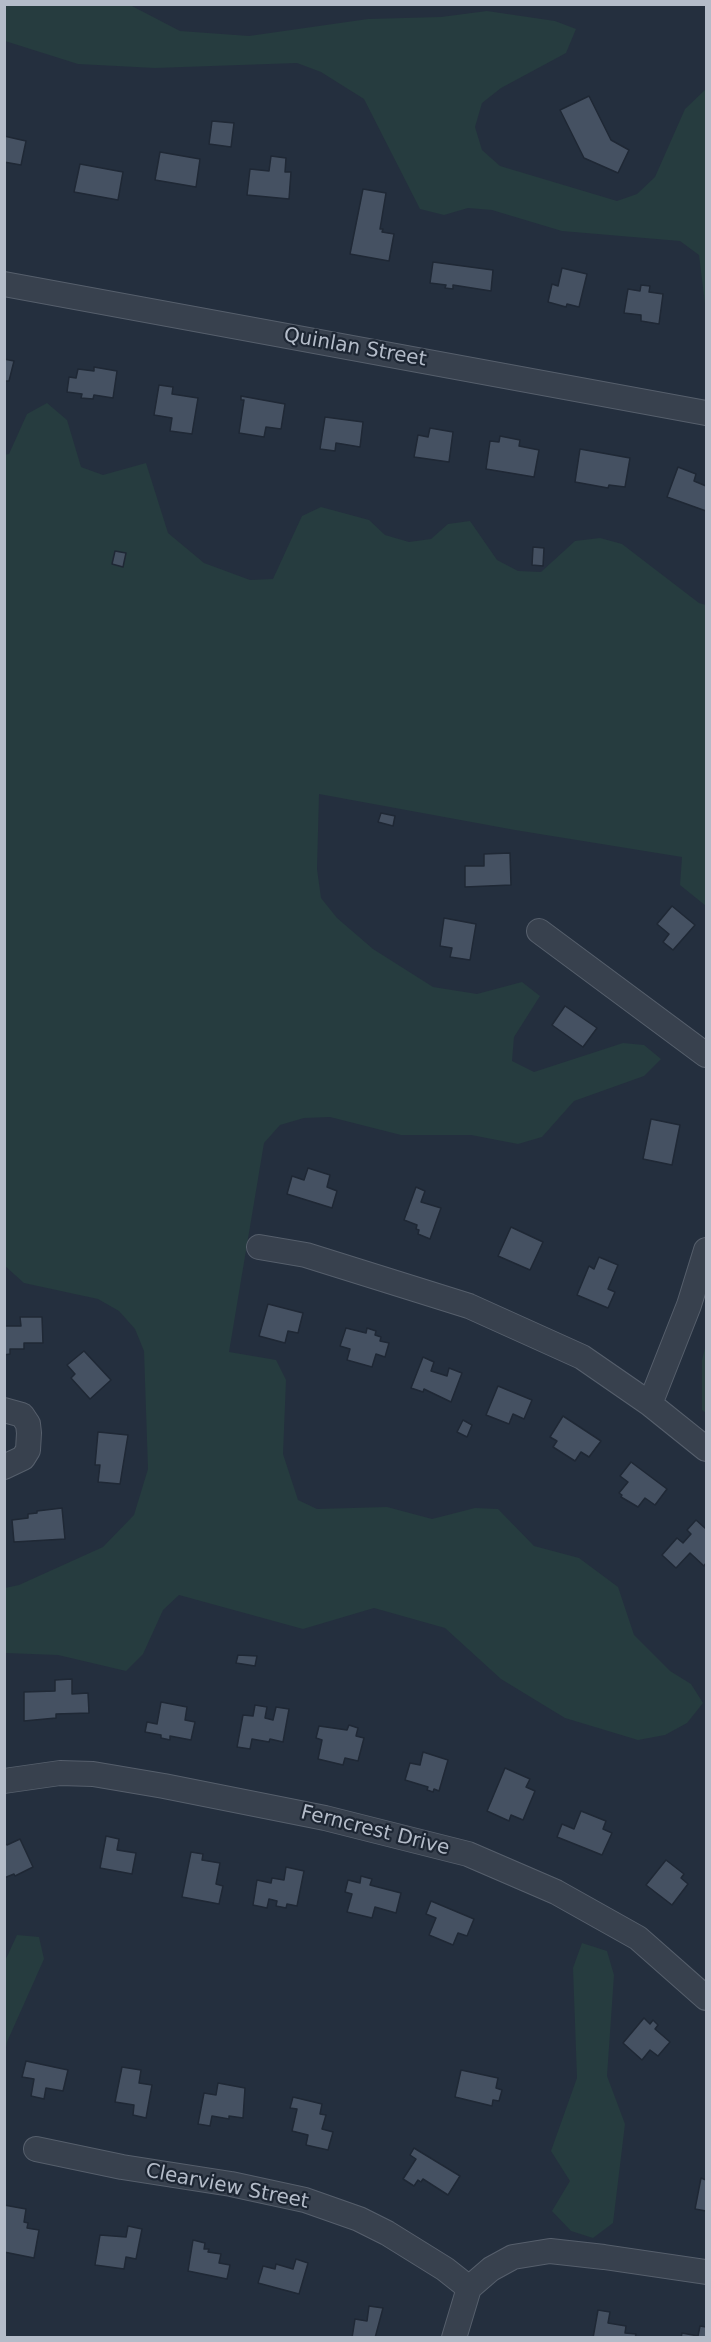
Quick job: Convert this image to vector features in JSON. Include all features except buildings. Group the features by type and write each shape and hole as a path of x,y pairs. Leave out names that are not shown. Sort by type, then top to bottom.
{"street":[{"name":"Quinlan Street","path":"4,284 706,413"},
{"path":"539,931 706,1055"},
{"path":"259,1247 306,1255 469,1306 582,1357 650,1404 706,1449"},
{"path":"650,1404 689,1305 706,1250"},
{"path":"4,1410 22,1415 28,1424 30,1433 28,1450 23,1458 4,1467"},
{"name":"Ferncrest Drive","path":"4,1780 60,1773 93,1774 326,1818 468,1854 556,1892 638,1938 706,1998"},
{"name":"Clearview Street","path":"36,2149 122,2167 231,2184 305,2200 359,2219 387,2233 445,2269 469,2288"},
{"path":"454,2337 469,2288 491,2269 513,2257 550,2251 706,2272"}],"green space":[{"path":"5,4 130,5 180,31 249,36 368,19 441,17 487,11 555,21 576,29 566,53 501,88 482,103 475,127 482,150 500,166 617,201 637,194 655,177 685,109 706,89 706,312 699,255 680,241 562,231 492,210 468,208 444,215 420,209 364,99 321,72 297,63 155,68 78,64 5,41"},
{"path":"47,403 67,420 81,467 103,475 146,463 168,533 204,563 250,580 273,579 302,516 321,507 369,520 385,535 409,542 431,539 448,524 470,521 497,560 518,571 541,572 575,541 600,538 622,544 699,603 706,605 706,906 680,885 682,857 515,830 319,794 317,869 321,898 337,918 373,949 433,987 477,994 522,982 540,996 514,1037 512,1061 534,1072 623,1043 644,1045 661,1059 644,1076 574,1101 542,1137 518,1144 471,1135 401,1135 330,1117 304,1118 280,1125 264,1143 229,1352 276,1360 286,1380 283,1454 298,1500 317,1509 387,1507 432,1519 475,1508 498,1509 534,1546 579,1558 618,1587 634,1635 670,1671 691,1684 703,1703 687,1723 665,1735 638,1740 565,1718 501,1679 445,1628 374,1608 303,1629 179,1595 163,1610 143,1654 126,1671 58,1655 5,1653 5,1588 19,1585 103,1547 134,1515 148,1469 144,1351 135,1329 119,1311 98,1299 24,1283 5,1266 4,455 9,454 27,414"},
{"path":"706,1344 706,1413 702,1410 702,1360"},
{"path":"17,1935 39,1937 44,1959 7,2042 5,2053 5,1961"},
{"path":"582,1943 607,1951 614,1975 607,2076 625,2124 613,2223 593,2238 571,2231 552,2211 570,2181 551,2151 577,2078 573,1968"}]}
